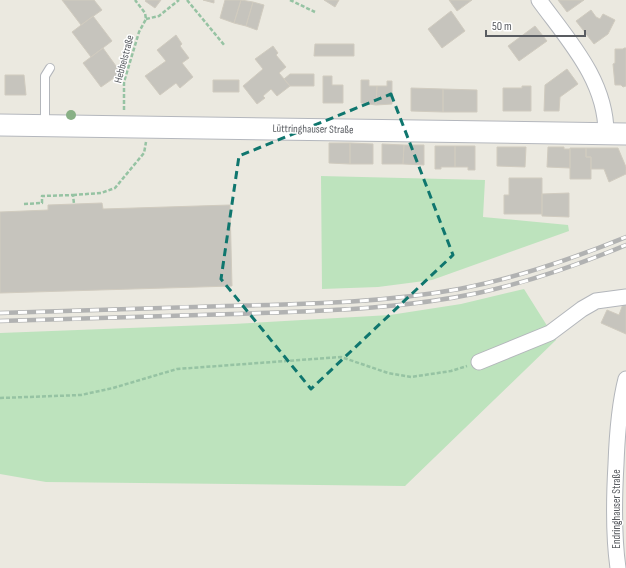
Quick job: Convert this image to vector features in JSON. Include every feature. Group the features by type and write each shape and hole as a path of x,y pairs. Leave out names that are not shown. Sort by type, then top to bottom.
{"street":[{"path":"539,0 595,80 603,103 606,119 616,133"},
{"name":"Lüttringhauser Straße","path":"0,125 616,133"},
{"path":"479,362 550,333 582,309 596,301 626,297"},
{"name":"Endringhauser Straße","path":"618,568 614,529 614,487 619,420 626,379"}],"lane":[{"path":"45,126 45,79 46,73 50,68"}],"path":[{"path":"135,0 145,14 146,20 159,16 179,0"},
{"path":"187,0 225,46"},
{"path":"290,0 315,12"},
{"name":"Hebbelstraße","path":"124,103 124,82 139,32 146,20"},
{"path":"24,204 42,203 42,196 101,193 115,188 144,153 146,139"},
{"path":"73,195 74,204"},
{"path":"0,398 81,395 113,388 177,369 341,357 388,373 411,377 451,371 479,362"}],"highlighted area":[{"path":"391,94 453,255 311,389 221,279 239,156"}],"green space":[{"path":"321,176 485,180 483,217 568,225 569,231 432,280 378,287 322,289"},
{"path":"524,289 556,340 405,486 46,482 0,474 0,333 233,324 390,315 461,304"}],"building":[{"path":"62,0 94,0 102,10 81,25"},
{"path":"161,0 155,8 145,1"},
{"path":"203,0 214,0 214,3"},
{"path":"225,0 241,0 234,23 220,18"},
{"path":"241,0 253,2 246,26 234,23"},
{"path":"324,0 339,0 335,7"},
{"path":"449,0 472,0 457,11"},
{"path":"558,0 584,0 567,12"},
{"path":"253,2 264,5 257,30 246,26"},
{"path":"591,10 596,17 600,19 603,14 615,20 608,34 594,44 576,21"},
{"path":"451,11 465,31 442,48 428,29"},
{"path":"93,16 112,41 91,57 72,32"},
{"path":"535,26 547,41 519,61 508,46"},
{"path":"176,35 182,44 180,46 189,58 182,63 193,77 180,88 176,83 160,95 145,76 166,61 157,50"},
{"path":"315,44 354,44 354,56 314,56"},
{"path":"273,46 278,53 276,55 286,67 279,73 290,86 277,96 271,89 263,96 265,98 257,104 243,86 263,69 255,59"},
{"path":"103,48 121,73 101,87 83,63"},
{"path":"626,48 626,86 623,87 621,85 615,85 613,64 615,63 615,49"},
{"path":"567,69 578,84 560,97 559,111 544,111 545,85"},
{"path":"290,74 314,74 314,86 290,86 284,79"},
{"path":"5,75 24,75 26,95 5,95"},
{"path":"323,76 332,76 332,85 343,85 343,103 323,103"},
{"path":"213,80 239,80 239,92 213,92"},
{"path":"361,80 369,80 369,86 377,86 376,105 361,103"},
{"path":"387,81 392,81 392,104 376,105 377,86 387,86"},
{"path":"522,86 531,86 531,111 503,111 503,88 522,88"},
{"path":"411,88 443,89 443,112 411,111"},
{"path":"443,89 477,90 477,112 443,112"},
{"path":"329,143 350,143 350,164 329,163"},
{"path":"350,143 373,144 373,164 350,164"},
{"path":"382,144 404,145 403,164 382,164"},
{"path":"404,145 424,145 424,165 403,164"},
{"path":"435,146 455,146 455,167 441,167 441,169 435,169"},
{"path":"455,146 475,146 475,170 468,170 468,167 455,167"},
{"path":"497,147 526,147 525,167 497,166"},
{"path":"548,147 564,147 564,149 570,149 570,168 547,167"},
{"path":"570,148 586,148 586,157 591,157 591,179 570,179"},
{"path":"586,148 618,148 626,167 626,174 609,182 604,169 591,169 591,157 586,157"},
{"path":"509,178 542,178 542,214 504,214 504,195 509,195"},
{"path":"569,193 569,217 542,216 542,194"},
{"path":"102,203 103,209 230,205 232,286 0,293 0,212 48,210 48,205"},
{"path":"623,304 626,305 626,334 601,323 607,310 619,315"}],"railway":[{"path":"0,313 314,303 372,300 430,294 481,285 523,274 626,237"},
{"path":"0,321 294,312 356,309 417,303 448,299 516,284 572,266 626,245"}]}
